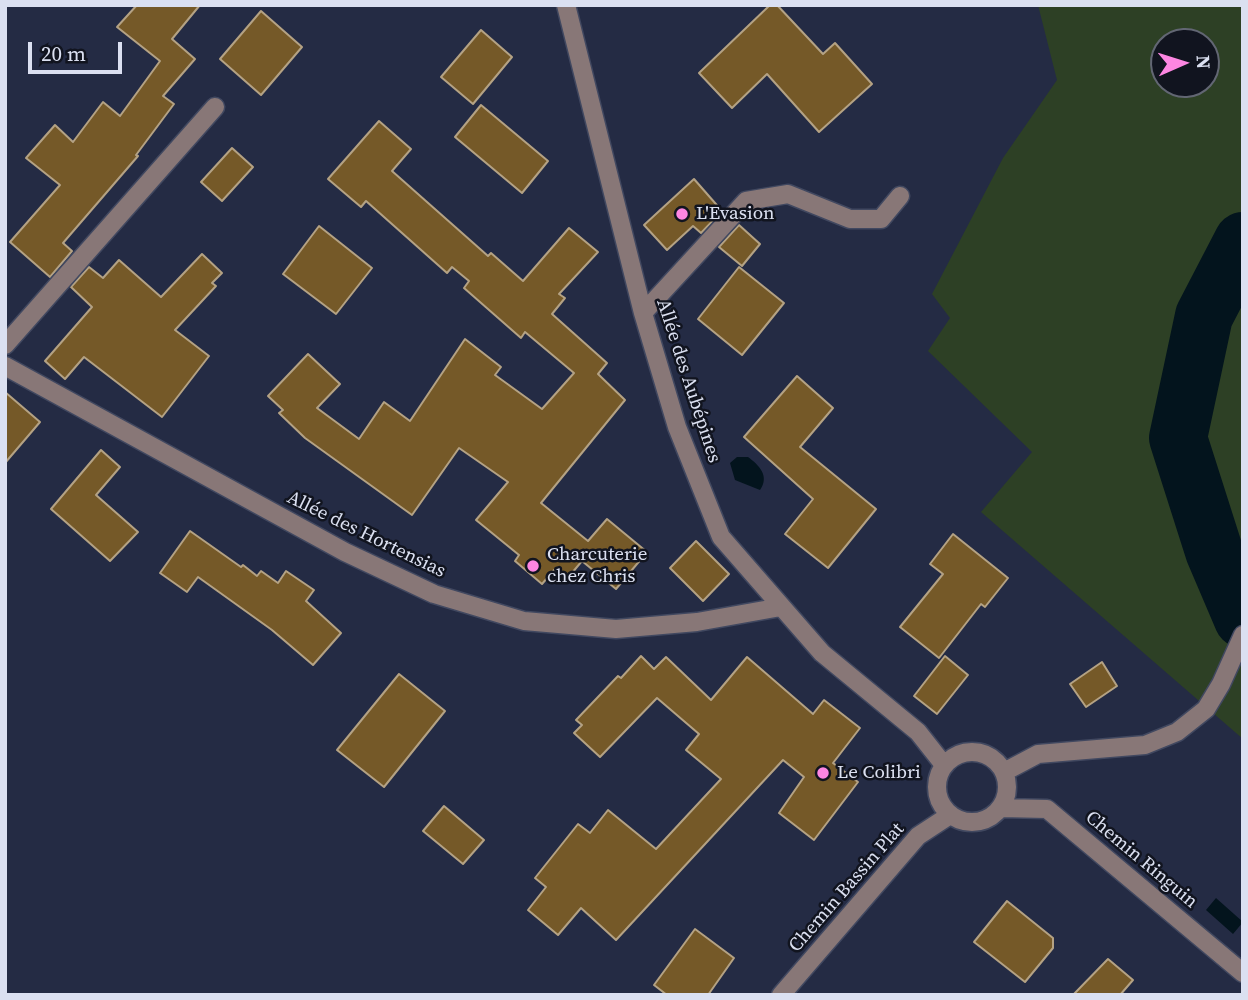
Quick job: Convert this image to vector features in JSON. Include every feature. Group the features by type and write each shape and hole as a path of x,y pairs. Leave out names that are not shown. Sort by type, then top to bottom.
{"street":[{"name":"Allée des Aubépines","path":"569,7 643,313 677,427 721,537 822,653 918,732 944,765"},
{"path":"5,345 215,107"},
{"path":"643,313 746,201 788,194 850,219 881,219 900,196"},
{"name":"Allée des Hortensias","path":"5,366 345,552 434,594 524,621 616,629 697,622 781,607"},
{"path":"1004,772 1038,754 1145,745 1177,732 1206,709 1221,684 1243,635"},
{"path":"976,752 988,755 1004,772 1007,790 1001,808 982,821 971,823 950,815 938,797 939,775 944,765 953,757 976,752"},
{"name":"Chemin Ringuin","path":"1001,808 1047,809 1243,973"},
{"name":"Chemin Bassin Plat","path":"781,995 918,836 950,815"}],"green space":[{"path":"1038,5 1243,5 1243,739 981,512 1032,452 928,351 950,318 932,294 1003,158 1057,80"}],"water":[{"path":"737,457 748,457 759,467 764,480 760,490 735,480 730,463"},
{"path":"1216,898 1243,922 1233,934 1206,910"}],"building":[{"path":"137,5 200,5 172,39 195,59 163,96 174,104 136,155 138,156 63,243 72,251 50,277 10,242 60,185 26,158 55,125 73,142 103,102 120,116 160,61 117,27"},
{"path":"770,5 777,5 823,54 835,43 872,84 819,132 767,74 732,108 699,73"},
{"path":"261,11 302,47 261,95 220,59"},
{"path":"481,30 512,57 473,104 441,77"},
{"path":"481,105 548,161 522,193 455,137"},
{"path":"379,121 411,149 392,171 488,256 491,253 523,281 569,228 598,252 559,294 565,298 552,314 607,363 598,374 625,400 541,503 588,541 607,519 647,552 616,589 582,561 566,580 554,570 542,584 515,561 519,555 476,520 508,482 459,448 412,515 305,438 279,413 283,410 268,396 308,354 340,384 317,408 359,439 384,402 410,421 465,339 501,367 495,375 542,409 574,373 525,332 521,338 464,288 469,281 452,267 447,273 366,201 361,207 328,179"},
{"path":"232,148 253,167 222,201 201,182"},
{"path":"694,179 722,211 701,233 693,226 667,250 644,225"},
{"path":"739,225 760,244 742,266 719,247"},
{"path":"319,226 372,268 336,314 283,274"},
{"path":"202,254 222,273 212,283 216,286 175,330 209,356 162,417 84,357 65,379 45,361 92,307 71,287 89,267 103,278 119,260 161,297"},
{"path":"739,267 784,303 742,355 698,319"},
{"path":"797,376 833,408 800,447 876,509 828,568 785,534 813,499 744,437"},
{"path":"5,392 40,422 5,463"},
{"path":"101,450 120,467 96,495 138,532 110,561 51,509"},
{"path":"190,531 257,576 261,571 278,583 286,571 314,590 306,601 341,633 313,665 272,630 198,577 187,592 160,573"},
{"path":"953,534 1008,578 985,607 981,604 939,658 900,627 943,574 930,564"},
{"path":"696,541 729,574 703,601 670,568"},
{"path":"641,656 654,669 666,657 711,700 747,657 813,714 824,700 860,728 833,763 858,782 814,840 779,813 804,777 783,760 616,940 581,908 558,935 528,910 546,887 535,878 578,824 590,833 608,810 656,849 721,779 686,750 699,734 657,698 600,757 574,733 582,725 576,720"},
{"path":"945,656 968,675 937,714 914,696"},
{"path":"1102,662 1117,686 1086,707 1070,684"},
{"path":"399,674 445,711 384,787 337,750"},
{"path":"444,806 484,840 463,864 423,831"},
{"path":"1007,901 1053,938 1053,948 1025,982 974,942"},
{"path":"695,929 734,958 708,995 667,995 654,985"},
{"path":"1108,959 1133,980 1120,995 1073,995"}],"waterway":[{"path":"1243,241 1204,316 1178,438 1214,551 1243,619"}],"place":[{"name":"L'Evasion","path":"682,214"},
{"name":"Charcuterie chez Chris","path":"533,566"},
{"name":"Le Colibri","path":"823,773"}]}
